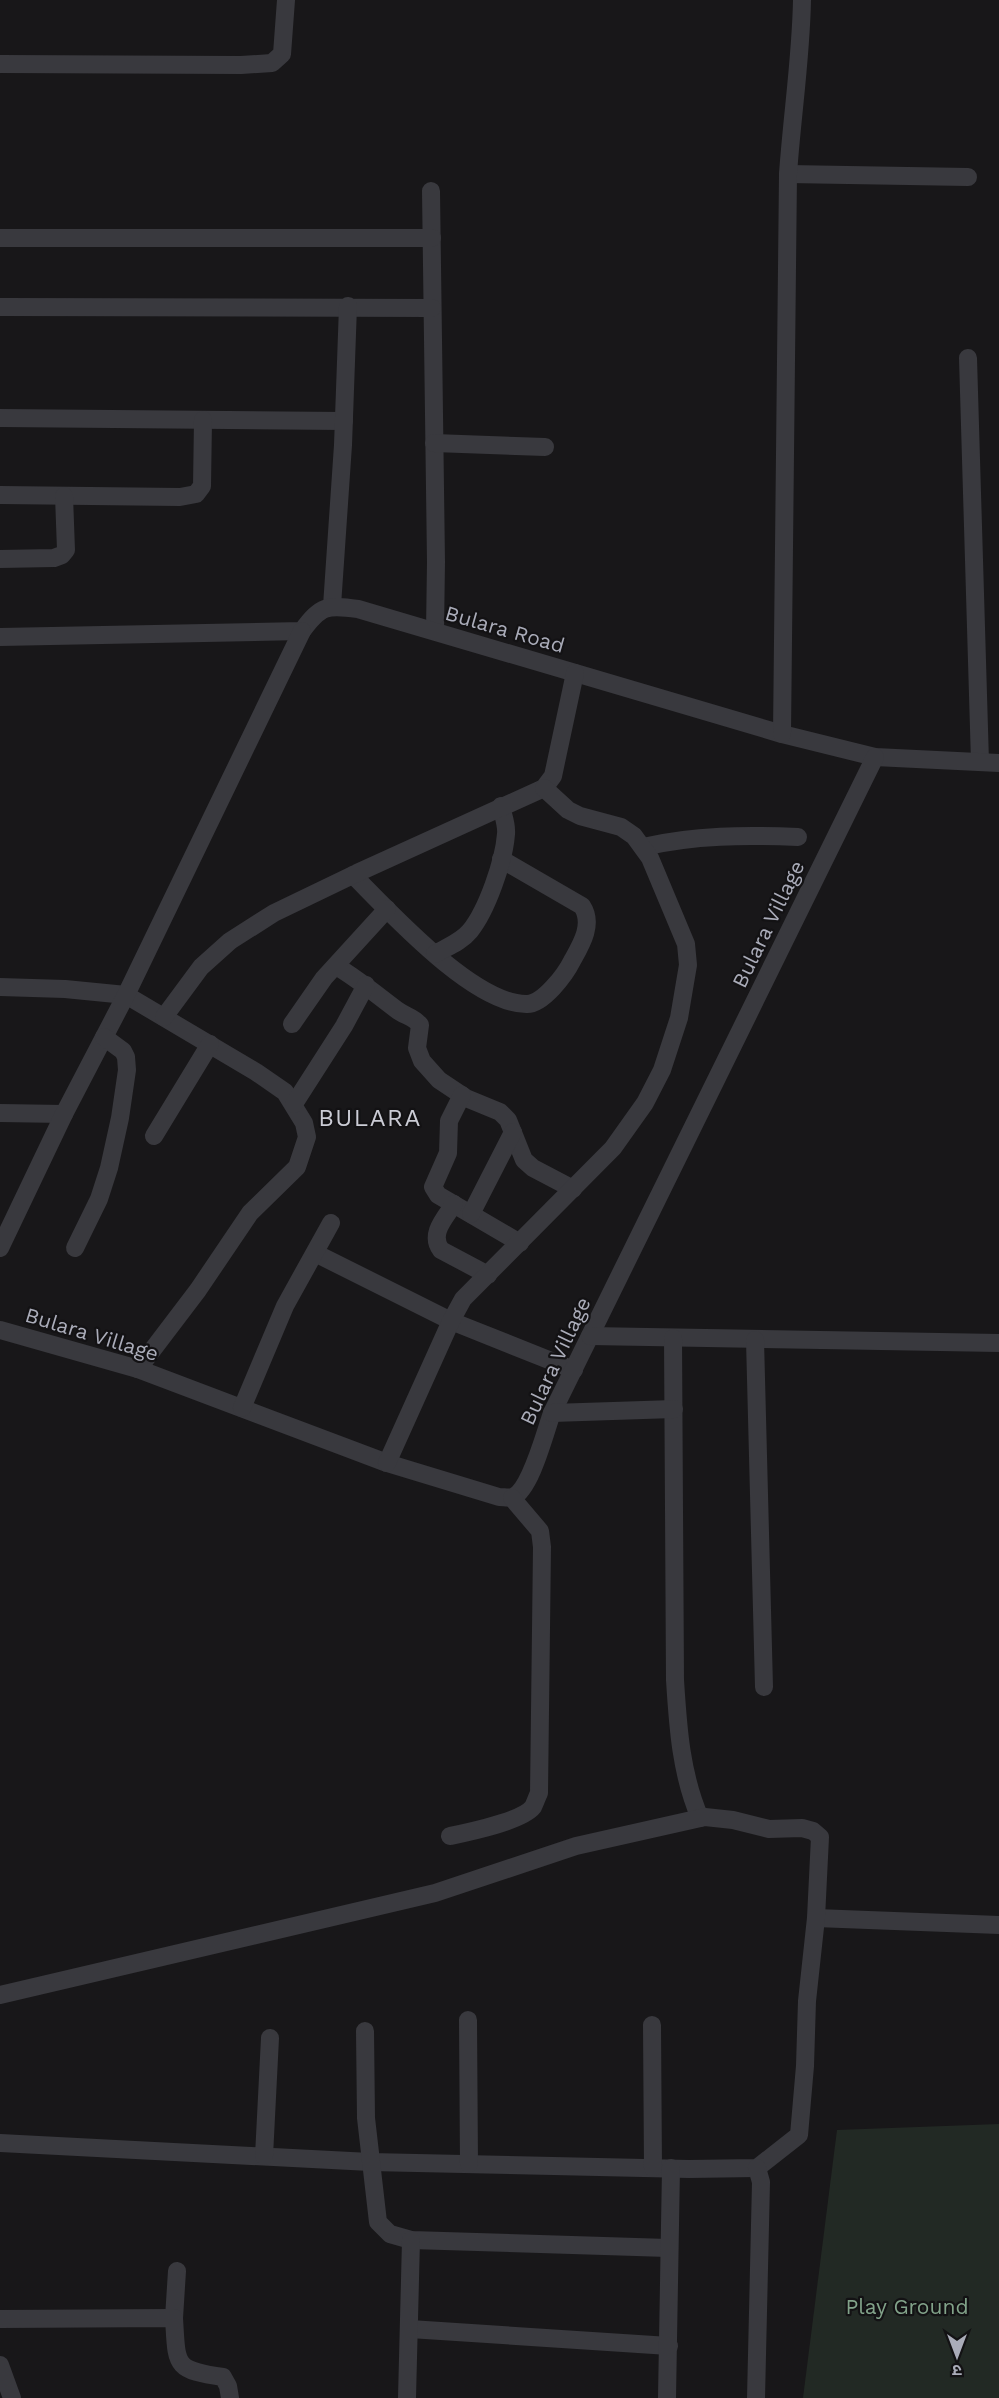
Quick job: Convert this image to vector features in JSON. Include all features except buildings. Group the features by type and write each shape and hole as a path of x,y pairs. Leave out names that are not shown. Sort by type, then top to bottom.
{"street":[{"path":"0,64 241,65 272,63 282,54 286,0"},
{"path":"782,734 788,174 801,39 802,0"},
{"path":"788,174 968,177"},
{"path":"431,191 435,631"},
{"path":"0,238 432,238"},
{"path":"0,307 348,306 432,308"},
{"path":"0,1248 64,1114 126,995 302,631 314,615 332,606 344,421 348,306"},
{"path":"968,358 980,762"},
{"path":"0,418 344,421"},
{"path":"0,495 180,497 196,494 202,486 203,420"},
{"path":"434,443 545,447"},
{"path":"0,559 54,558 62,555 66,550 64,496"},
{"name":"Bulara Road","path":"332,606 358,609 782,734 875,757 999,763"},
{"path":"0,637 302,631"},
{"path":"164,1017 201,968 230,941 274,913 353,874 544,788 554,776 575,673"},
{"name":"Bulara Village","path":"0,1330 138,1369 387,1462 499,1497 512,1498 520,1492 528,1480 552,1413 875,757"},
{"path":"387,1462 463,1299 613,1148 645,1104 662,1070 679,1018 688,965 686,944 650,858 634,836 621,828 580,816 568,810 544,788"},
{"path":"435,954 460,941 470,931 482,910 501,859 506,835 506,824 501,806"},
{"path":"643,847 700,837 732,835 798,837"},
{"path":"353,874 387,909 466,980 507,1001 527,1004 537,1002 566,972 587,928 587,914 582,906 501,859"},
{"path":"292,1024 336,966 387,909"},
{"path":"336,966 366,985 399,1012 416,1020 420,1025 417,1048 422,1061 439,1080 462,1095 500,1112 508,1120 524,1160 533,1168 573,1189"},
{"path":"294,1104 344,1026 366,985"},
{"path":"0,987 65,989 126,995 210,1044 285,1092 304,1123 307,1137 297,1167 250,1213 198,1290 138,1369"},
{"path":"75,1248 99,1199 109,1168 122,1109 127,1070 126,1057 104,1037"},
{"path":"154,1136 210,1044"},
{"path":"462,1095 449,1120 448,1153 435,1179 434,1187 438,1195 520,1243"},
{"path":"0,1113 64,1114"},
{"path":"471,1214 513,1132"},
{"path":"454,1204 436,1233 436,1243 441,1250 488,1275"},
{"path":"242,1408 285,1306 331,1223"},
{"path":"315,1253 451,1321 573,1370"},
{"path":"590,1336 999,1343"},
{"path":"674,1338 675,1669 678,1725 687,1781 700,1818"},
{"path":"755,1340 764,1687"},
{"path":"552,1413 674,1409"},
{"path":"450,1836 491,1826 524,1814 532,1808 539,1793 542,1547 540,1531 512,1498"},
{"path":"0,1995 435,1893 576,1846 700,1818 733,1820 769,1829 802,1828 813,1831 820,1837 799,2135 757,2168 370,2162 0,2142"},
{"path":"816,1918 999,1925"},
{"path":"468,2020 469,2164"},
{"path":"652,2025 668,2248 667,2398"},
{"path":"365,2031 366,2118 370,2162 378,2222 390,2235 411,2240 668,2248"},
{"path":"264,2156 270,2038"},
{"path":"756,2398 761,2182 757,2168"},
{"path":"407,2398 411,2240"},
{"path":"177,2271 174,2318 177,2359 185,2369 223,2377 228,2386 230,2398"},
{"path":"0,2319 174,2318"},
{"path":"410,2329 669,2346"},
{"path":"0,2366 12,2398"}],"green space":[{"name":"Play Ground","path":"999,2124 999,2398 803,2398 837,2130"}],"district":[{"name":"BULARA","path":"370,1118"}]}
